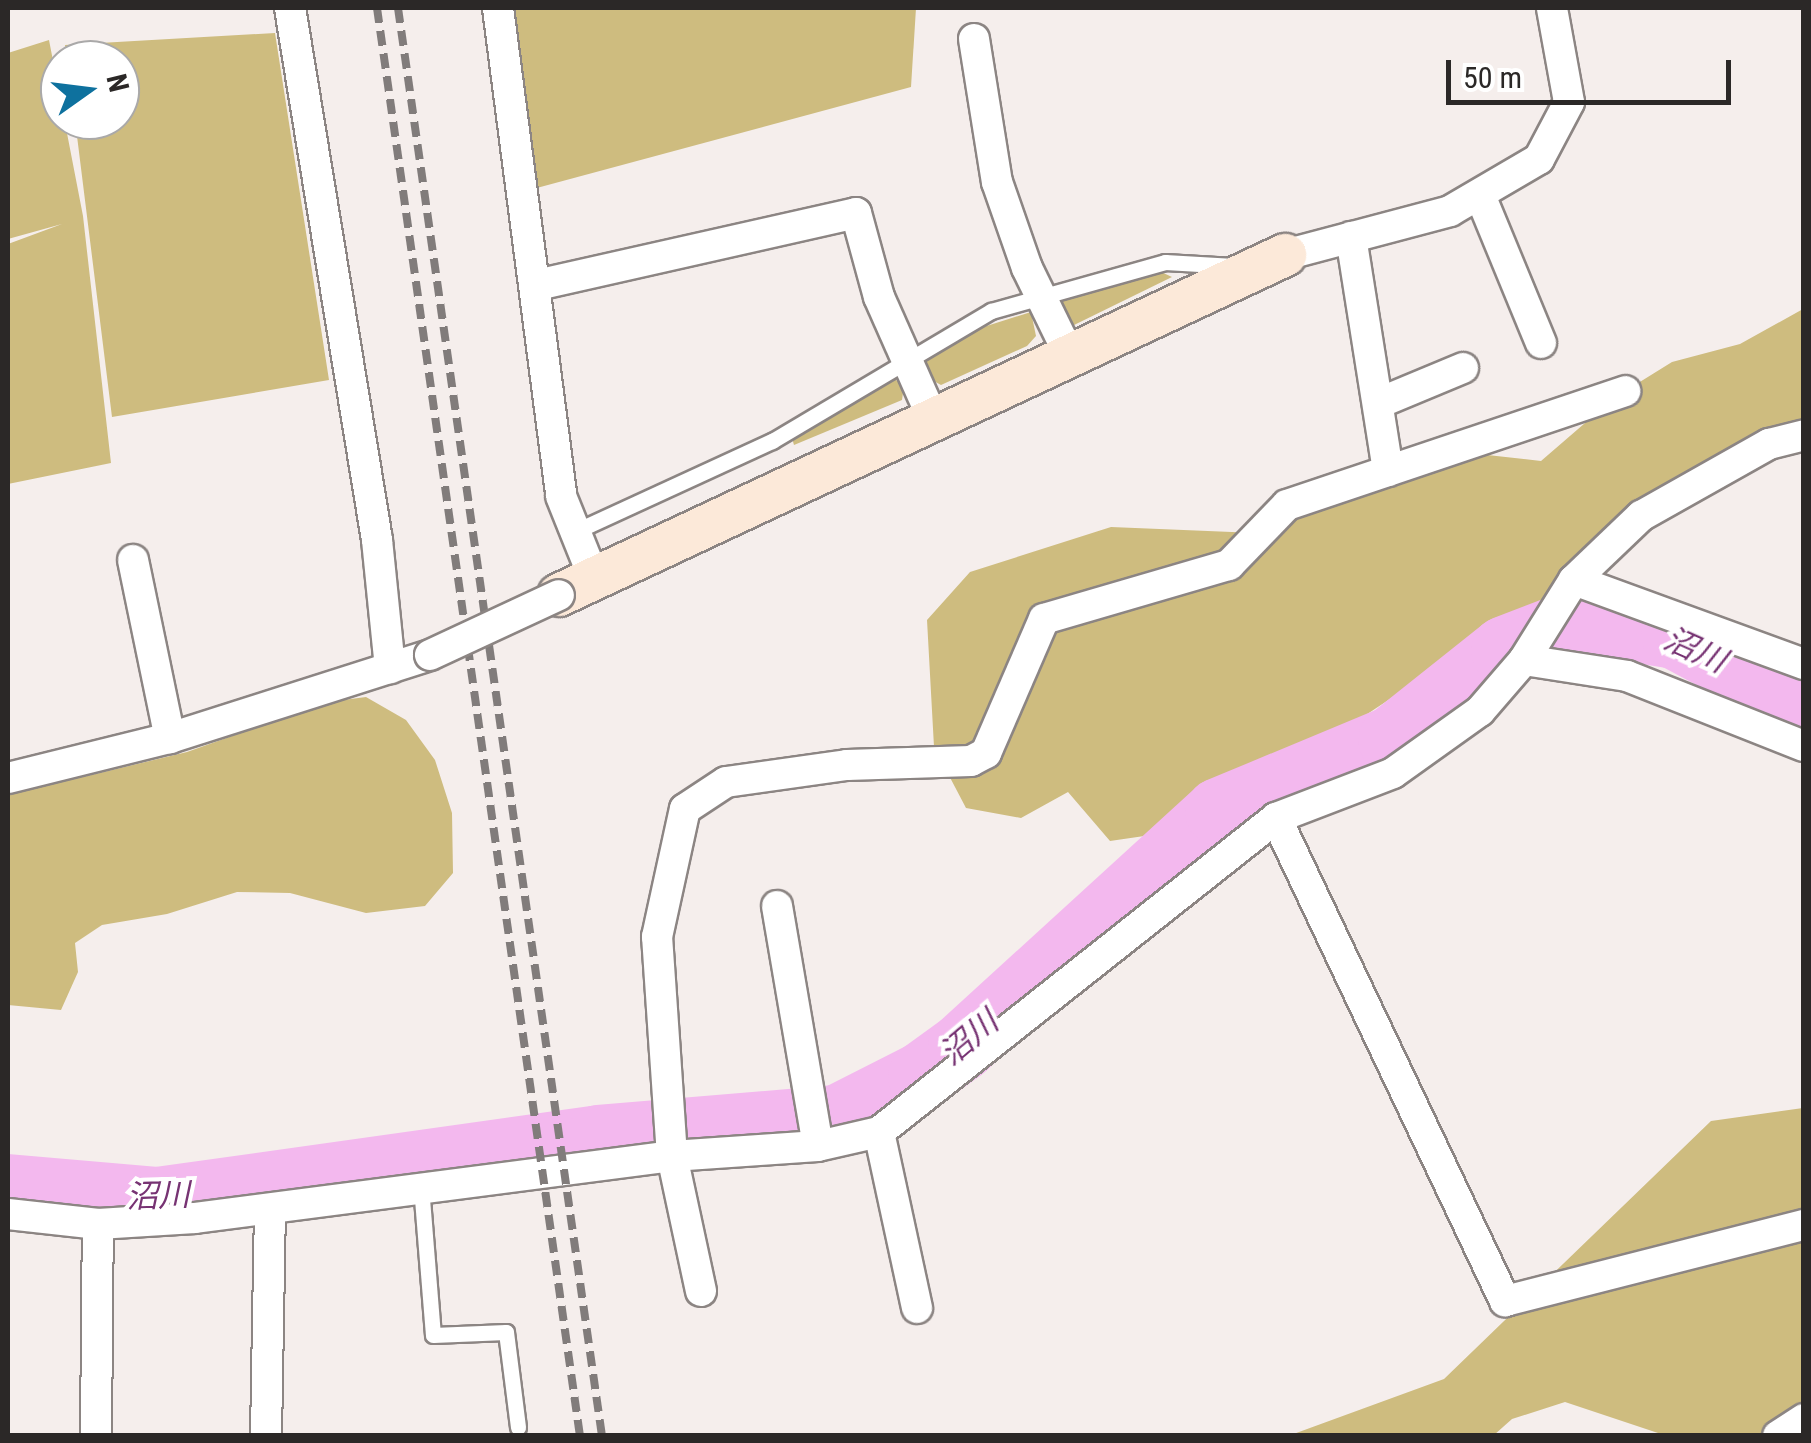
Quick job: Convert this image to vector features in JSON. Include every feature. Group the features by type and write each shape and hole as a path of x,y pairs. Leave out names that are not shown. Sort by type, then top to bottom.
{"street":[{"path":"290,8 377,540 390,668"},
{"path":"498,8 562,496 576,532 576,586"},
{"path":"8,777 170,738 346,677 430,655 1272,261 1450,211 1540,159 1570,102 1552,8"},
{"path":"974,38 997,182 1042,298 1070,356"},
{"path":"1480,196 1540,343"},
{"path":"537,285 856,212 904,357 933,420"},
{"path":"1351,237 1388,471"},
{"path":"1379,403 1463,368"},
{"path":"701,1291 672,1149 657,937 685,809 726,782 847,765 971,761 986,754 1044,620 1228,566 1287,504 1625,392"},
{"path":"8,1214 98,1224 270,1211 672,1149 818,1146 879,1132 1276,818 1392,772 1480,711 1524,660 1574,580 1642,516 1769,444 1804,435"},
{"path":"1769,444 1804,452"},
{"path":"133,560 170,738"},
{"path":"1574,580 1804,664"},
{"path":"1524,660 1627,676 1804,746"},
{"path":"1276,818 1505,1301 1804,1225"},
{"path":"777,906 818,1146"},
{"path":"879,1132 917,1308"},
{"path":"266,1436 270,1211"},
{"path":"96,1436 98,1224"},
{"path":"1778,1436 1804,1418"}],"lane":[{"path":"576,532 772,441 904,357 991,310 1164,262 1272,261"},
{"path":"421,1186 432,1335 506,1332 518,1427"}],"shaded area":[{"path":"513,8 916,8 911,87 533,189"},
{"path":"275,33 329,380 112,417 77,140 140,140 140,41"},
{"path":"40,43 40,140 68,140 83,216 111,463 8,484 8,244 62,224 8,239 8,53"},
{"path":"1159,271 1172,277 1072,326 1062,325 1057,298"},
{"path":"1803,309 1803,444 1608,548 1520,619 1483,667 1402,691 1322,744 1242,768 1158,834 1110,841 1068,792 1021,818 966,808 934,747 927,620 970,572 1111,527 1256,533 1424,448 1541,461 1614,398 1672,362 1740,344"},
{"path":"1031,312 1036,336 1027,346 941,385 932,380 922,360 974,330"},
{"path":"892,377 904,386 902,400 794,445 792,438"},
{"path":"366,697 406,720 435,760 452,813 453,873 425,906 366,913 290,893 237,892 167,914 102,925 75,943 78,972 61,1010 8,1005 8,795 187,752 328,702"},
{"path":"1803,1108 1803,1416 1773,1435 1664,1435 1565,1402 1512,1419 1494,1435 1288,1436 1444,1379 1711,1121"}],"waterway":[{"name":"沼川","path":"8,1188 158,1201 599,1139 837,1119 922,1076 962,1047 1219,812 1392,740 1505,650 1583,620 1675,635 1804,704"}],"railway":[{"path":"377,8 580,1436"},
{"path":"398,8 602,1436"}]}
